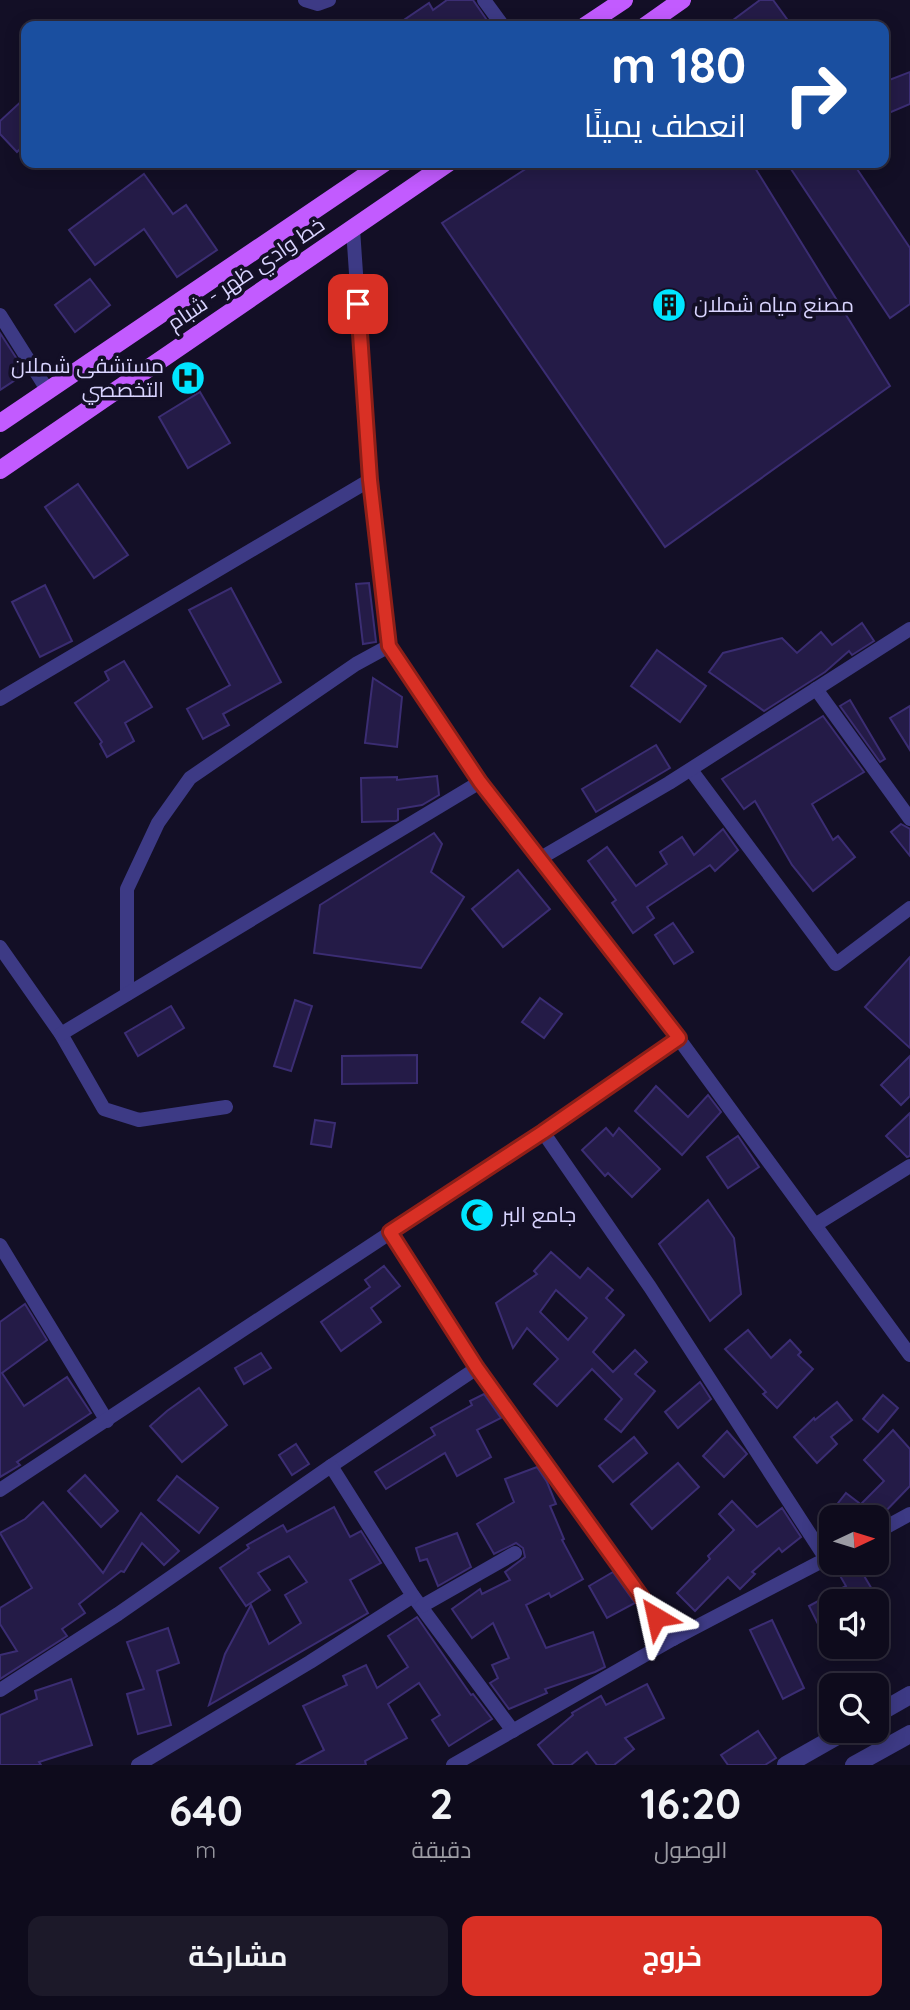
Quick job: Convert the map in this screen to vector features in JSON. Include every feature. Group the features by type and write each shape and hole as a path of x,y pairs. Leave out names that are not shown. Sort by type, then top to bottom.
{"main road":[{"path":"592,21 624,0"},
{"path":"652,21 682,0"},
{"name":"خط وادي ظهر - شبام","path":"0,423 377,168"},
{"name":"خط وادي ظهر - شبام","path":"0,470 441,168"}],"street":[{"path":"305,0 318,4 329,0"},
{"path":"484,0 499,21"},
{"path":"354,229 370,480 389,646 480,782 679,1038 910,1354"},
{"path":"0,315 48,391"},
{"path":"0,699 370,480"},
{"path":"539,859 691,770 910,629"},
{"path":"127,994 127,889 158,823 190,778 356,664 389,646"},
{"path":"816,689 910,819"},
{"path":"691,770 836,964 910,908"},
{"path":"61,1034 480,782"},
{"path":"0,947 61,1034 104,1109 139,1120 226,1107"},
{"path":"0,1490 543,1132 679,1038"},
{"path":"543,1132 650,1287 819,1543"},
{"path":"815,1225 910,1166"},
{"path":"390,1232 477,1368 673,1639"},
{"path":"0,1245 6,1267 107,1421"},
{"path":"0,1690 118,1614 477,1368"},
{"path":"331,1466 418,1601 513,1731"},
{"path":"889,1525 910,1514"},
{"path":"138,1765 418,1601 515,1553"},
{"path":"453,1765 673,1639 819,1563"},
{"path":"889,1707 910,1695"},
{"path":"854,1765 910,1734"},
{"path":"786,1765 825,1743"}],"building":[{"path":"447,0 473,0 488,21 402,21 429,3 433,10"},
{"path":"760,0 773,0 788,21 732,21"},
{"path":"910,72 910,104 889,113 889,80"},
{"path":"21,102 21,148 17,152 0,134 0,121"},
{"name":"مصنع مياه شملان","path":"527,168 755,168 890,386 665,547 442,223"},
{"path":"790,168 856,168 910,248 910,304 890,318"},
{"path":"144,174 173,214 186,205 217,250 177,277 144,229 95,265 69,230"},
{"path":"90,279 110,305 75,332 55,305"},
{"path":"0,333 26,373 0,390"},
{"path":"200,392 230,443 188,468 159,417"},
{"path":"78,484 128,555 94,578 45,507"},
{"path":"369,583 376,642 363,644 356,584"},
{"path":"45,585 72,641 40,657 12,602"},
{"path":"231,588 281,682 223,714 229,725 203,739 187,709 230,685 189,610"},
{"path":"862,623 874,641 852,655 849,651 825,672 764,711 709,672 723,653 782,638 797,653 821,632 832,645"},
{"path":"657,650 706,686 680,722 631,686"},
{"path":"124,661 152,707 125,723 134,741 107,757 100,744 102,742 75,703 109,680 105,672"},
{"path":"373,678 402,697 397,747 365,743"},
{"path":"850,700 885,759 880,762 840,706"},
{"path":"910,706 910,750 890,718"},
{"path":"823,716 864,772 812,804 833,840 838,836 855,857 813,891 792,865 755,801 744,809 722,779"},
{"path":"656,745 670,768 596,812 582,789"},
{"path":"437,776 439,795 422,805 398,809 396,821 362,822 361,778 397,777 397,780"},
{"path":"901,824 910,829 910,856 891,832"},
{"path":"723,829 738,850 715,871 710,865 647,907 654,918 633,933 612,903 616,900 588,861 607,847 636,886 667,864 660,852 682,837 694,855"},
{"path":"434,833 442,844 431,872 464,897 421,968 314,953 320,905"},
{"path":"518,870 550,909 503,947 472,909"},
{"path":"673,923 693,952 674,964 655,935"},
{"path":"910,957 910,1048 865,1007"},
{"path":"540,998 562,1014 544,1038 522,1022"},
{"path":"295,1000 312,1006 291,1071 274,1066"},
{"path":"171,1006 184,1028 138,1056 125,1033"},
{"path":"417,1055 417,1083 342,1084 342,1056"},
{"path":"910,1056 910,1096 901,1105 881,1085"},
{"path":"656,1086 688,1117 708,1095 721,1112 682,1155 635,1111"},
{"path":"910,1113 910,1156 907,1157 886,1136"},
{"path":"315,1120 335,1123 331,1147 311,1144"},
{"path":"606,1128 613,1136 619,1128 660,1169 632,1197 608,1173 605,1176 582,1150"},
{"path":"738,1136 759,1167 728,1188 707,1157"},
{"path":"708,1200 734,1238 741,1294 710,1321 659,1244"},
{"path":"551,1252 580,1278 588,1268 613,1290 606,1298 624,1315 593,1352 613,1372 635,1350 647,1362 635,1374 655,1391 621,1432 605,1419 622,1399 592,1369 557,1406 534,1384 558,1359 527,1328 513,1348 496,1303 537,1274 534,1271","holes":["556,1290 587,1318 568,1340 540,1312"]},
{"path":"384,1266 400,1286 371,1308 381,1322 341,1351 321,1322 370,1287 365,1280"},
{"path":"25,1304 47,1340 2,1373 24,1406 67,1377 91,1413 17,1462 20,1465 0,1477 0,1322"},
{"path":"748,1330 771,1358 790,1340 801,1352 798,1355 813,1369 777,1408 763,1394 766,1392 725,1349"},
{"path":"261,1353 271,1368 244,1384 235,1368"},
{"path":"700,1382 711,1399 678,1428 665,1412"},
{"path":"199,1388 227,1425 182,1462 150,1426"},
{"path":"484,1394 501,1418 477,1430 491,1457 457,1476 445,1453 386,1489 375,1472 435,1435 431,1428 472,1405 470,1401"},
{"path":"883,1395 898,1408 878,1432 863,1419"},
{"path":"837,1402 852,1420 831,1437 837,1444 817,1463 794,1437 814,1418 815,1420"},
{"path":"893,1430 910,1449 910,1486 889,1508 889,1505 862,1503 884,1481 864,1460"},
{"path":"727,1431 747,1454 724,1477 703,1456"},
{"path":"634,1437 647,1453 613,1482 599,1466"},
{"path":"296,1444 309,1464 292,1475 279,1455"},
{"path":"678,1463 699,1487 652,1529 631,1504"},
{"path":"537,1467 556,1504 550,1506 564,1539 562,1540 583,1579 551,1597 549,1593 526,1605 546,1648 593,1632 605,1667 545,1689 547,1693 509,1709 490,1683 498,1678 492,1665 509,1658 493,1623 472,1638 452,1609 480,1589 482,1594 510,1580 505,1572 525,1557 523,1548 516,1543 494,1554 477,1524 514,1502 505,1479"},
{"path":"85,1475 118,1511 101,1527 68,1491"},
{"path":"177,1476 218,1508 199,1533 158,1500"},
{"path":"846,1493 859,1503 857,1505 837,1505"},
{"path":"732,1501 757,1527 782,1508 801,1537 782,1552 779,1548 752,1572 755,1574 740,1589 728,1577 695,1611 677,1593 734,1530 719,1514"},
{"path":"43,1502 103,1573 141,1513 179,1551 164,1565 142,1543 124,1572 121,1571 79,1604 85,1613 62,1629 67,1636 0,1679 0,1655 17,1651 0,1624 0,1608 32,1588 0,1533 25,1519"},
{"path":"334,1507 350,1537 361,1531 381,1563 350,1580 368,1613 209,1705 225,1654 251,1605 269,1644 301,1623 285,1595 307,1582 289,1556 258,1573 270,1590 246,1606 220,1568 249,1548 247,1545 283,1525 287,1532"},
{"path":"457,1533 471,1567 438,1586 427,1559 420,1561 416,1548"},
{"path":"613,1572 635,1603 607,1618 589,1586"},
{"path":"840,1575 864,1575 872,1589 840,1589 846,1586"},
{"path":"819,1601 819,1626 809,1606"},
{"path":"417,1617 471,1695 473,1694 492,1719 449,1746 432,1720 440,1715 419,1683 388,1704 407,1738 365,1761 366,1765 296,1765 324,1750 303,1706 347,1685 343,1676 366,1665 377,1688 408,1667 388,1636"},
{"path":"772,1620 804,1688 783,1699 750,1630"},
{"path":"168,1628 179,1663 157,1671 171,1725 138,1734 127,1694 144,1689 127,1642"},
{"path":"71,1679 92,1745 39,1762 41,1765 0,1765 0,1715 37,1699 35,1691"},
{"path":"647,1684 664,1718 625,1738 634,1749 614,1765 597,1765 587,1752 571,1765 554,1765 538,1745 573,1715 572,1713 601,1696 606,1705"},
{"path":"758,1731 776,1758 765,1765 728,1765 721,1755"}],"place":[{"name":"مصنع مياه شملان","path":"669,305"},
{"name":"مستشفى شملان التخصصي","path":"188,378"},
{"name":"جامع البر","path":"477,1215"}],"route":[{"path":"358,304 370,480 389,646 480,782 679,1038 543,1132 390,1232 477,1368 656,1617"}]}
